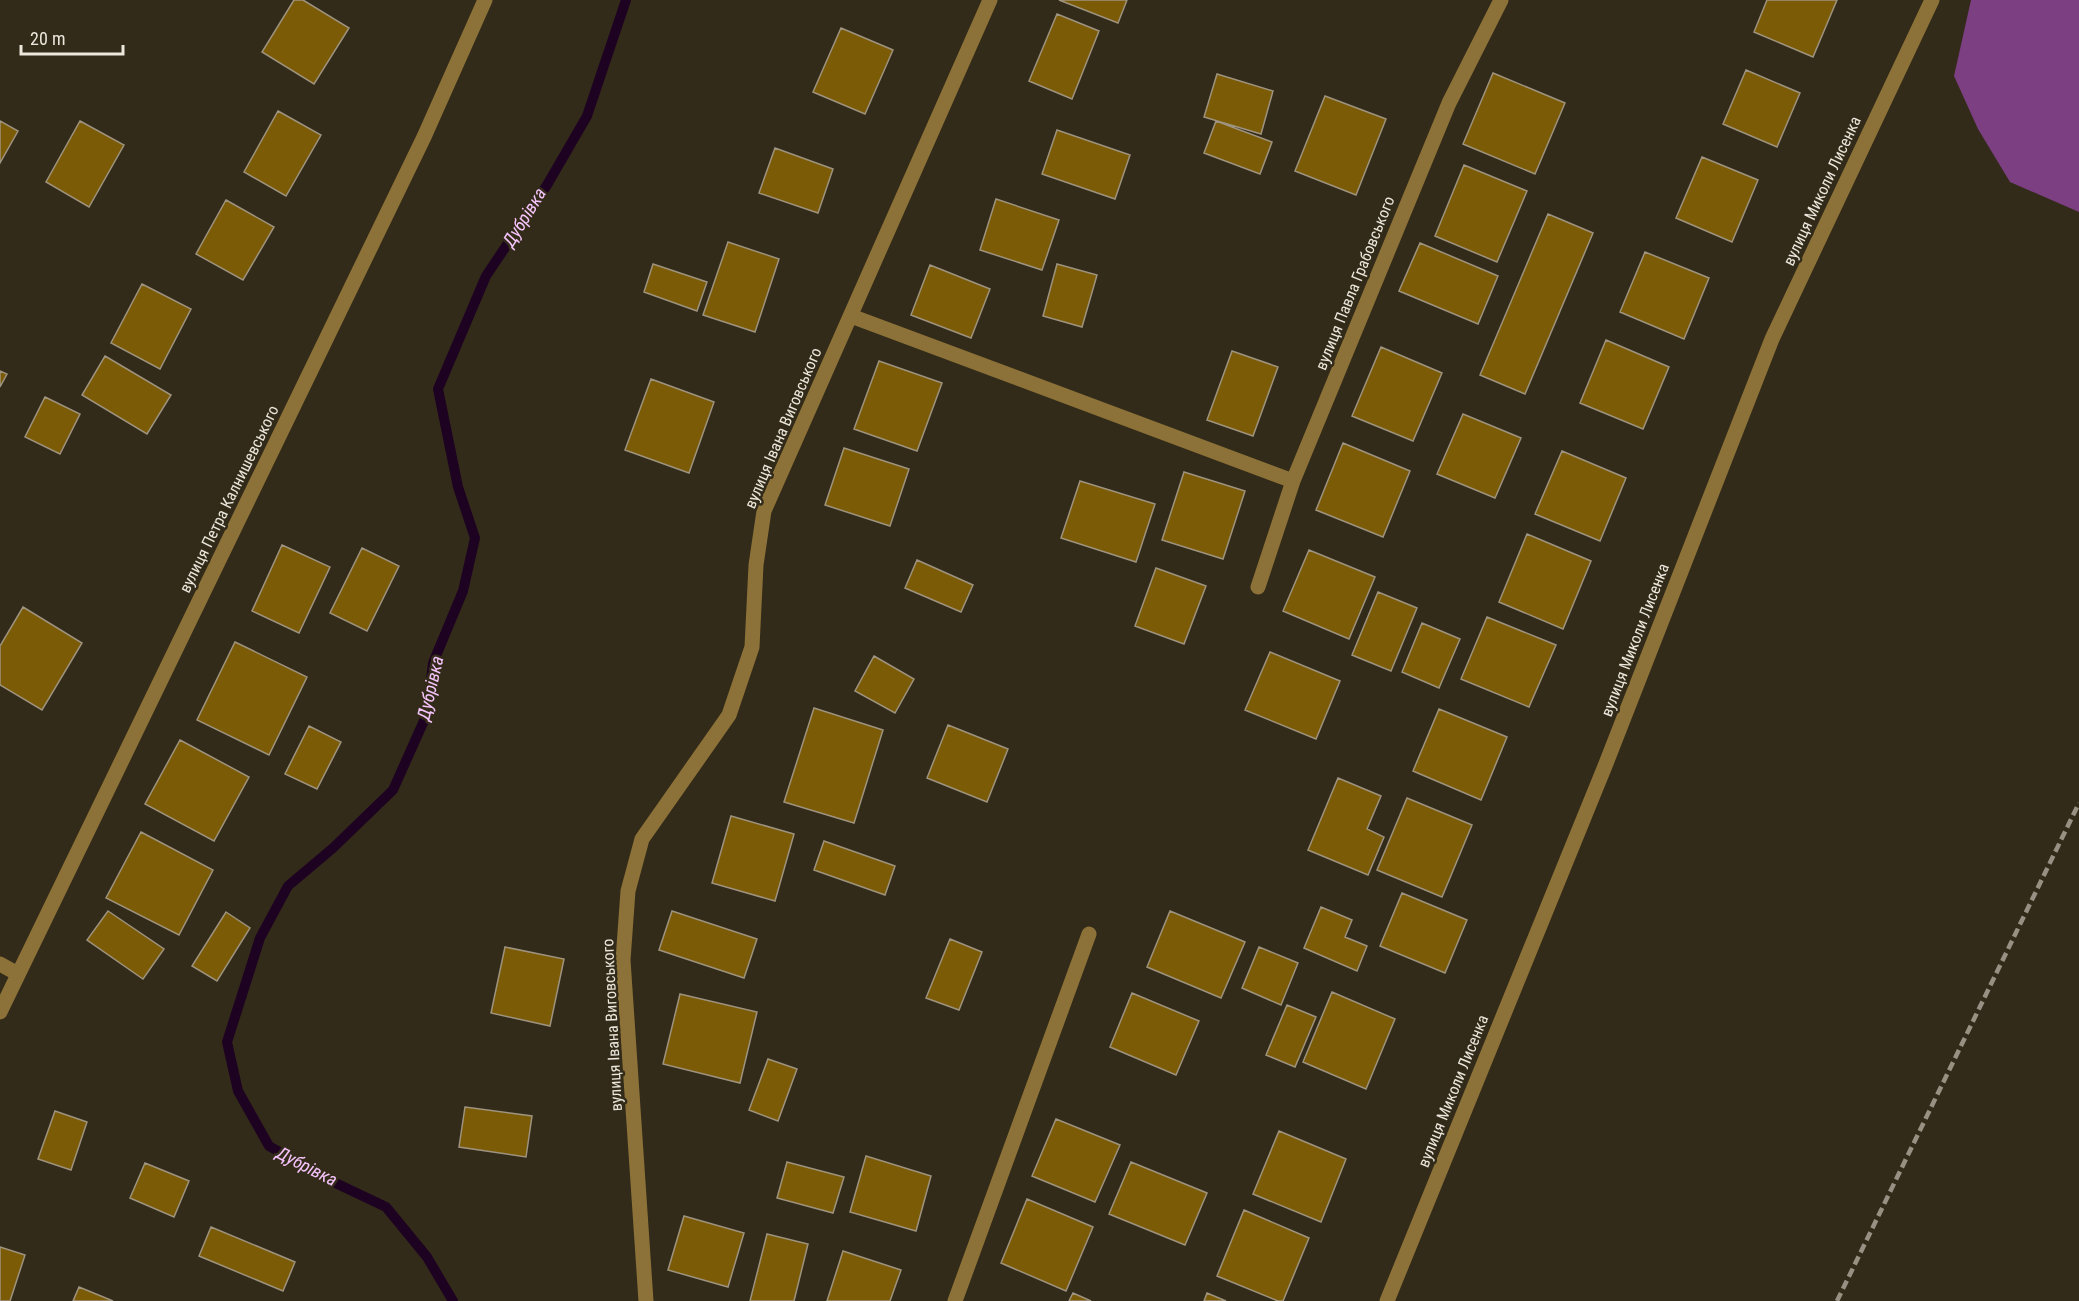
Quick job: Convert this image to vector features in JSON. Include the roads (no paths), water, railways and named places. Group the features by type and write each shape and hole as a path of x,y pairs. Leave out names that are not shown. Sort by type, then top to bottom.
{"street":[{"name":"вулиця Петра Калнишевського","path":"0,1012 424,137 485,0"},
{"name":"вулиця Івана Виговського","path":"649,1300 623,960 628,891 642,839 729,715 752,647 756,565 764,511 990,0"},
{"name":"вулиця Павла Грабовського","path":"1258,587 1293,481 1449,103 1501,0"},
{"name":"вулиця Миколи Лисенка","path":"1387,1301 1600,777 1772,339 1932,0"},
{"path":"851,315 1293,481"},
{"path":"955,1301 1089,934"},
{"path":"0,964 18,974"}],"waterway":[{"name":"Дубрівка","path":"453,1301 427,1257 386,1207 327,1179 269,1146 238,1091 227,1042 260,938 288,886 333,848 393,790 427,714 433,663 463,591 475,538 458,487 438,389 486,276 547,185 587,116 626,0"}],"railway":[{"path":"1837,1301 2079,803"}]}
